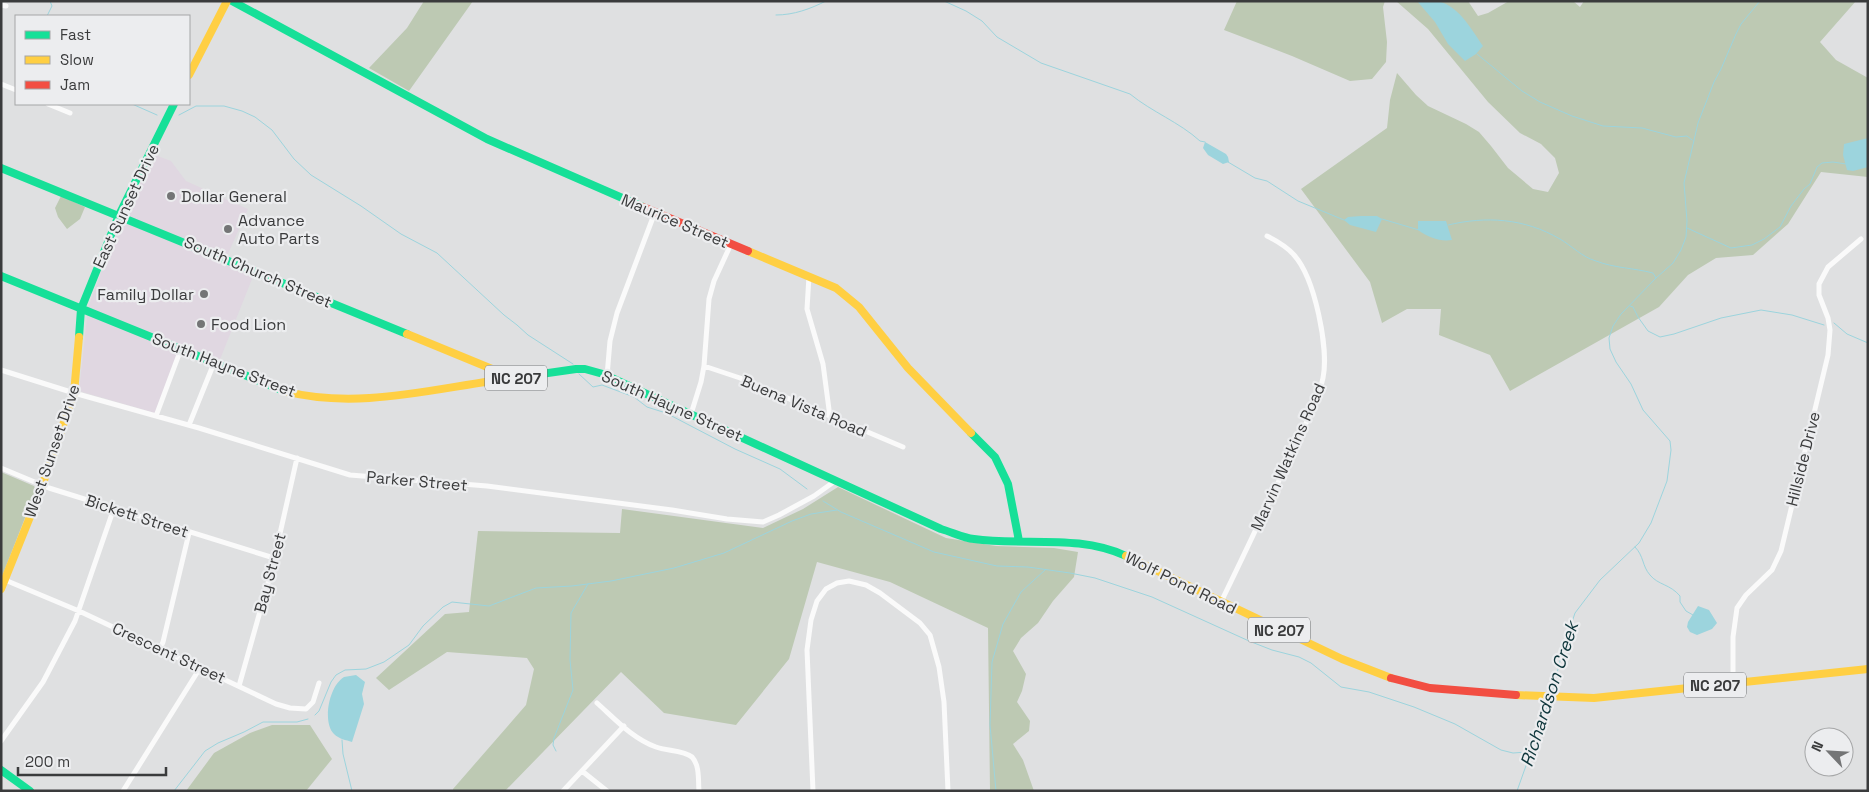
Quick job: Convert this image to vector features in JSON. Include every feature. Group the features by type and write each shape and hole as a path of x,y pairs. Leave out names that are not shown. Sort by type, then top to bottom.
{"street":[{"path":"190,73 226,1"},
{"name":"Maurice Street","path":"232,1 487,140 836,288 859,307 903,363 995,458 1008,484 1019,541"},
{"path":"1,84 15,90"},
{"path":"50,105 70,113"},
{"name":"East Sunset Drive","path":"81,308 119,215 174,105"},
{"name":"South Church Street","path":"1,168 514,378"},
{"path":"607,376 610,340 617,313 655,212"},
{"name":"Marvin Watkins Road","path":"1221,602 1307,420 1323,377 1324,351 1315,296 1304,270 1295,256 1278,241 1267,236"},
{"name":"Hillside Drive","path":"1734,683 1733,638 1735,614 1740,601 1772,570 1781,551 1825,373 1830,330 1828,318 1819,295 1819,284 1828,267 1861,239"},
{"path":"691,414 704,366 709,299 714,281 731,244"},
{"name":"South Hayne Street","path":"1,276 278,389 316,399 368,399 585,369 607,376 958,535 973,539 1019,541"},
{"path":"809,276 806,309 824,364 830,417"},
{"name":"West Sunset Drive","path":"1,588 42,485 74,394 81,308"},
{"path":"156,416 181,350"},
{"path":"188,425 214,363"},
{"name":"Buena Vista Road","path":"704,366 719,370 903,448"},
{"name":"Parker Street","path":"1,370 74,394 188,425 350,475 487,486 655,507 727,519 763,522 808,500 836,481"},
{"name":"Bay Street","path":"239,686 285,516 297,458"},
{"name":"Bickett Street","path":"1,468 42,485 189,533 274,558"},
{"path":"1,741 53,665 79,611 114,508"},
{"path":"160,649 189,533"},
{"name":"Wolf Pond Road","path":"1019,541 1075,543 1113,550 1342,659 1407,683 1430,688 1561,697 1606,697 1868,669"},
{"name":"Crescent Street","path":"5,580 79,611 276,704 290,708 306,709 313,702 319,683"},
{"path":"813,791 807,650 811,620 818,601 826,589 837,583 849,581 866,585 880,593 920,623 930,635 939,667 944,702 948,791"},
{"path":"123,791 200,668"},
{"path":"597,703 647,744 666,751 681,752 691,756 697,766 699,791"},
{"path":"564,791 624,726"},
{"path":"1,770 30,791"},
{"path":"582,771 607,791"}],"shaded area":[{"path":"155,155 171,161 186,181 248,209 227,256 256,269 219,362 180,346 155,413 79,391 88,308 107,256 129,206"}],"green space":[{"path":"424,1 473,1 409,91 369,68 407,28"},
{"path":"1237,1 1385,1 1383,7 1387,42 1386,62 1372,79 1350,81 1224,30"},
{"path":"1396,1 1468,1 1478,16 1488,13 1509,1 1573,1 1580,7 1584,1 1856,1 1820,42 1836,60 1868,78 1868,177 1821,172 1788,224 1753,255 1716,258 1688,275 1659,307 1510,391 1490,355 1439,335 1441,309 1407,309 1382,323 1370,282 1301,189 1387,128 1390,100 1397,73 1428,106 1479,132 1508,168 1533,189 1548,192 1559,173 1555,158 1541,144 1520,133 1488,102 1428,29"},
{"path":"61,196 85,207 80,219 67,229 58,217 55,208"},
{"path":"1,472 34,486 36,490 1,579"},
{"path":"838,487 946,538 996,546 1054,548 1078,552 1074,577 1053,601 1038,623 1021,638 1013,651 1026,674 1017,702 1030,721 1029,731 1013,744 1023,760 1034,791 990,791 988,628 890,582 817,562 789,659 736,725 664,713 621,672 505,791 453,791 453,789 526,705 534,669 527,658 447,652 389,690 376,678 445,614 469,612 478,531 620,533 622,509 763,528 803,509"},
{"path":"272,725 310,725 332,759 306,791 186,791 214,753 250,733"}],"water":[{"path":"1417,1 1438,1 1454,9 1465,20 1483,46 1476,54 1465,61 1448,44 1435,22"},
{"path":"1868,138 1868,167 1853,171 1847,170 1843,155 1844,144"},
{"path":"1205,142 1226,154 1229,162 1223,164 1208,155 1203,148"},
{"path":"1377,216 1382,219 1376,232 1350,225 1344,220 1348,217"},
{"path":"1418,221 1446,221 1452,240 1439,240 1426,235 1418,230"},
{"path":"1698,606 1709,610 1717,623 1712,629 1697,635 1690,632 1687,627"},
{"path":"356,675 365,682 362,694 364,704 352,742 334,734 328,721 328,713 334,688 344,677"}],"waterway":[{"path":"48,15 52,6 50,1"},
{"path":"776,15 802,11 826,1"},
{"path":"944,1 982,21 997,37 1041,63 1130,94 1200,141 1205,142"},
{"name":"Richardson Creek","path":"1552,693 1563,649 1575,613 1600,580 1639,543 1651,523 1667,481 1671,450 1670,441 1643,410 1631,384 1616,362 1610,349 1609,338 1613,326 1621,314 1673,263 1681,250 1686,237 1687,221 1684,183 1698,123 1714,82 1741,24 1760,1"},
{"path":"1477,54 1522,91 1540,102 1572,116 1603,126 1642,128 1676,137 1687,136 1692,140"},
{"path":"134,105 157,115"},
{"path":"179,115 196,106 224,106 255,117 272,130 294,159 311,175 401,234 437,253 528,335 573,364"},
{"path":"1228,162 1255,178 1267,181 1298,201 1344,220"},
{"path":"1687,228 1731,248 1752,245 1780,227 1791,206 1810,184 1817,167 1822,163 1846,164"},
{"path":"1382,219 1419,230"},
{"path":"1448,225 1476,220 1519,223 1546,232 1591,259 1610,265 1653,273 1656,278"},
{"path":"1630,306 1633,307 1648,331 1660,337 1721,318 1761,310 1792,315 1824,325"},
{"path":"1834,323 1847,334 1868,343"},
{"path":"579,374 593,387 602,385 634,397 647,407 666,413 735,449 780,469 807,489"},
{"path":"823,501 841,512 934,552 997,566 1028,567 1095,578 1152,597 1249,641 1272,650 1299,657 1311,663 1341,687 1369,692 1414,707 1455,724 1501,750 1513,753 1527,752 1530,754"},
{"path":"315,715 319,711 331,682 336,675 345,670 366,669 384,662 409,645 423,626 443,607 452,602 489,606 536,588 611,581 674,568 724,553 811,514 837,510"},
{"path":"1635,547 1650,575 1676,592 1680,596 1680,602 1686,611 1693,615"},
{"path":"996,791 990,725 992,662 1003,624 1021,592 1045,570"},
{"path":"556,751 553,745 554,738 573,690 570,660 571,613 588,584"},
{"name":"Richardson Creek","path":"1517,791 1549,701"},
{"path":"174,791 205,751 218,743 263,722 297,722 308,719"},
{"path":"342,740 343,754 352,791"}],"traffic: fast":[{"path":"232,1 487,139 643,207"},
{"path":"79,337 81,309 119,215 174,105"},
{"path":"1,168 407,334"},
{"path":"1,276 284,391"},
{"path":"492,381 585,369 603,374 941,529 970,538 993,541 1090,545 1126,556"},
{"path":"971,433 995,457 1008,484 1019,541"},
{"path":"1,770 30,791"}],"traffic: slow":[{"path":"190,73 227,1"},
{"path":"748,251 836,288 859,307 908,368 971,433"},
{"path":"407,334 514,378"},
{"path":"1,589 40,492 74,393 79,337"},
{"path":"284,391 336,398 388,397 492,381"},
{"path":"1126,556 1342,659 1391,678"},
{"path":"1516,695 1594,698 1868,669"}],"traffic: jam":[{"path":"643,207 748,251"},
{"path":"1391,678 1430,688 1516,695"}],"place":[{"name":"Dollar General","path":"171,196"},
{"name":"Advance Auto Parts","path":"228,229"},
{"name":"Family Dollar","path":"204,294"},
{"name":"Food Lion","path":"201,324"}]}
